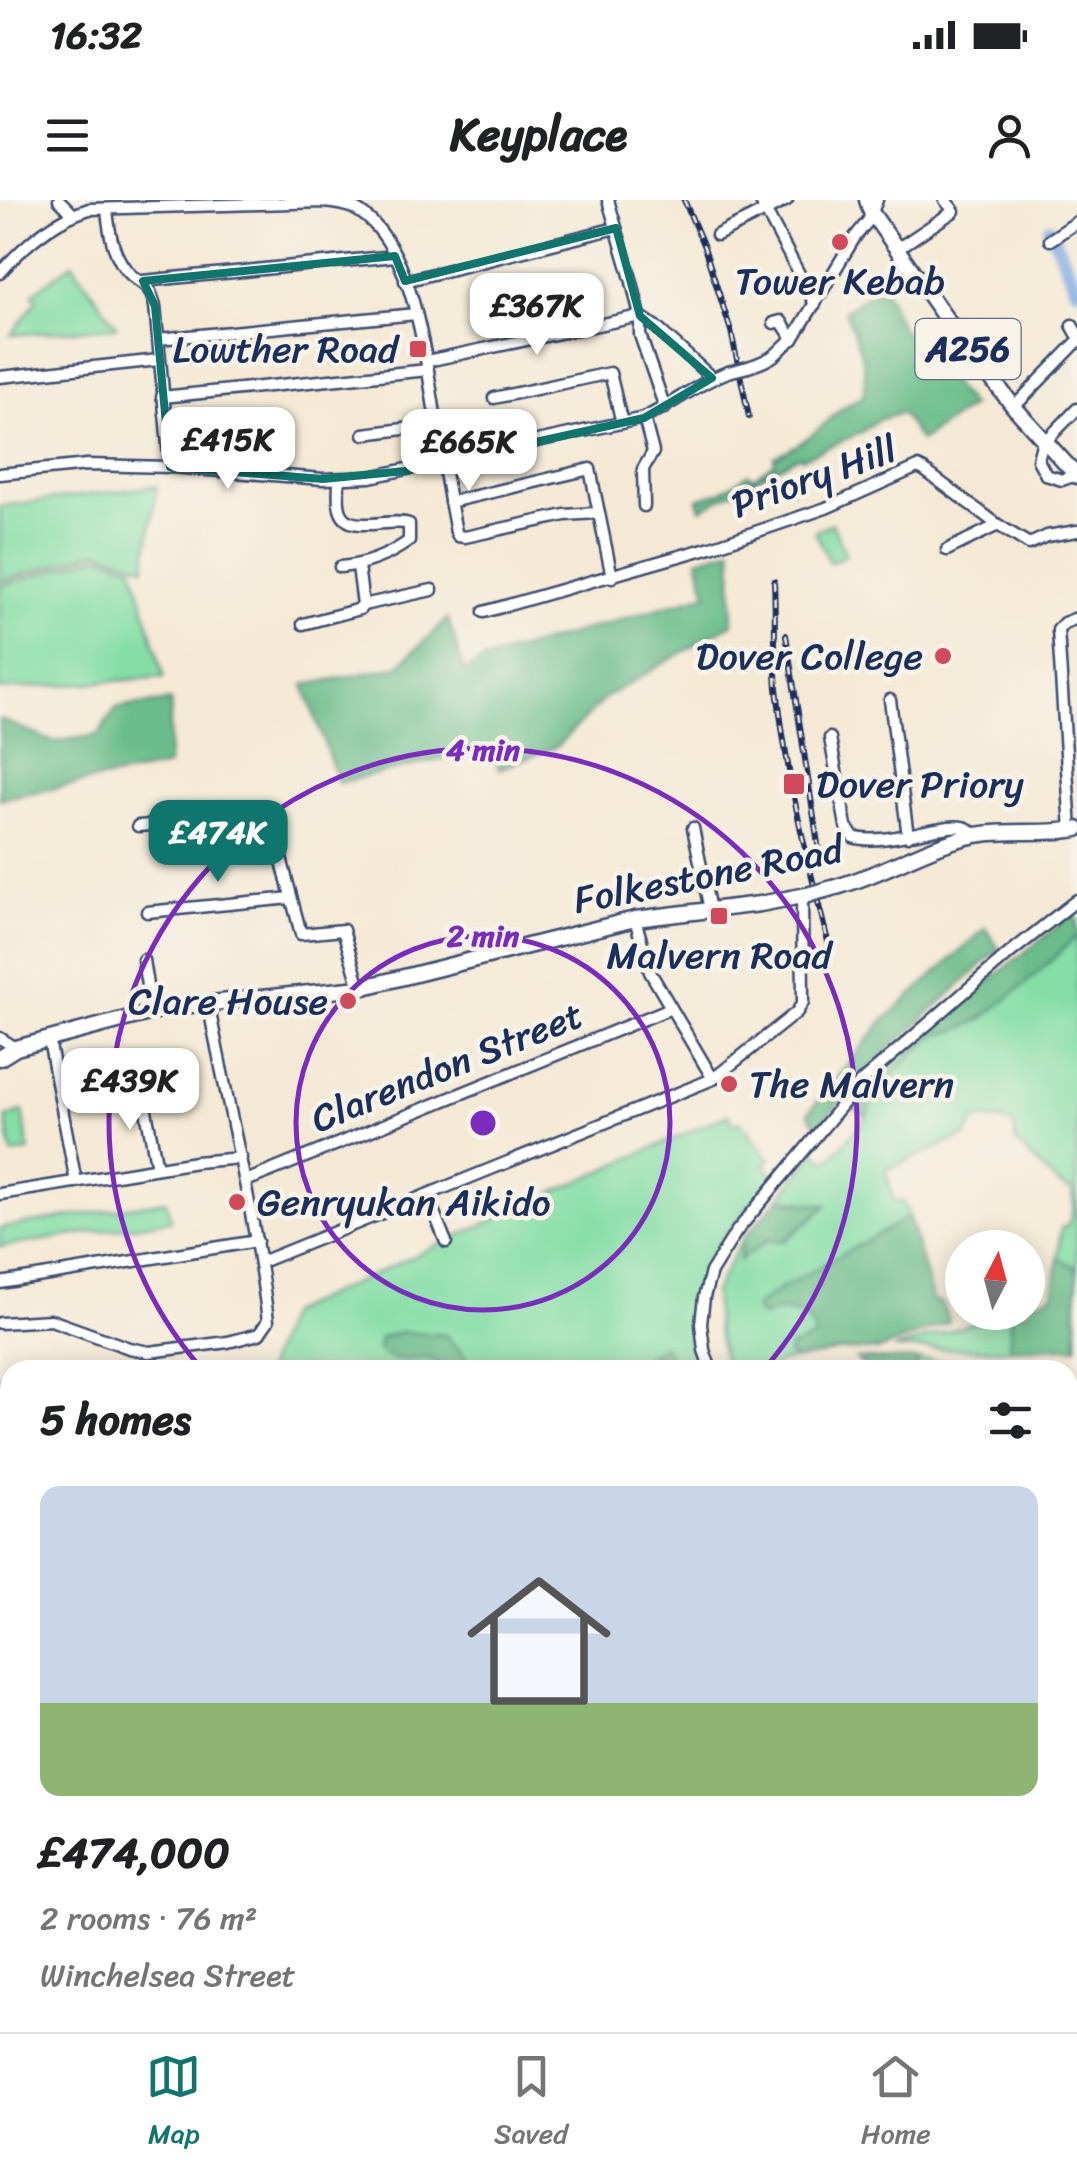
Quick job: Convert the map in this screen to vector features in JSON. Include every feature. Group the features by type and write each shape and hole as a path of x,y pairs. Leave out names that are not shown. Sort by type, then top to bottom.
{"main road":[{"name":"A256","path":"872,204 897,249 958,336 1076,476"},
{"name":"Folkestone Road","path":"0,1058 16,1048 151,1011 360,988 636,920 804,895 974,836 1014,830 1074,830"}],"street":[{"path":"59,200 73,214"},
{"path":"608,200 640,316 640,335 665,408"},
{"path":"717,235 762,205 787,200"},
{"path":"897,249 954,211 945,200"},
{"path":"0,273 48,229 73,214 89,210 282,202 337,203 357,210 386,240 416,314 458,536 565,515 598,513"},
{"path":"793,340 868,222 872,204"},
{"path":"762,205 815,304"},
{"path":"106,208 118,256 134,278 143,281 395,256"},
{"path":"1050,240 1077,222"},
{"path":"405,281 616,228"},
{"path":"143,281 151,290 155,306 170,467"},
{"path":"158,340 416,314"},
{"path":"162,397 427,365 640,316 712,378"},
{"path":"774,323 781,321 793,340"},
{"path":"0,474 87,465 339,480 370,478 644,418 712,378 766,361 788,340 793,340"},
{"path":"1014,407 1077,342"},
{"path":"0,377 160,360"},
{"path":"494,398 610,373 622,423"},
{"path":"1076,476 1062,480 1046,475 1038,460 1044,441 1077,410"},
{"path":"644,418 653,452 643,470 644,506"},
{"path":"364,434 436,424"},
{"name":"Priory Hill","path":"612,577 795,519 918,468 1029,544 1047,536 1077,531"},
{"path":"450,502 590,469 612,577 484,612"},
{"path":"339,480 341,512 347,522 409,524 408,541 358,566 340,567"},
{"path":"947,550 998,525"},
{"path":"358,566 364,605"},
{"path":"303,624 432,590"},
{"path":"1074,830 1072,761 1062,696 1058,630 1077,618"},
{"path":"1062,696 1077,694"},
{"path":"890,700 908,836"},
{"path":"830,738 849,833 868,841 952,826 970,830 974,836"},
{"path":"138,826 270,816 301,934 343,930 360,988"},
{"path":"694,828 710,910"},
{"path":"935,830 946,834 951,842"},
{"path":"261,1262 713,1078 798,1012 804,1002 804,895"},
{"path":"147,912 292,898"},
{"path":"708,1360 701,1324 704,1297 711,1272 736,1232 861,1082 1077,900"},
{"path":"636,920 650,972 713,1078"},
{"path":"144,960 151,1011"},
{"path":"0,1322 50,1320 149,1352 259,1334 268,1320 258,1241 208,1002"},
{"name":"Clarendon Street","path":"246,1181 671,1008"},
{"path":"0,1038 16,1048"},
{"path":"49,1040 76,1182"},
{"path":"142,1090 157,1168"},
{"path":"0,1194 241,1158"},
{"path":"427,1195 446,1242"},
{"path":"0,1283 258,1241"}],"highlighted area":[{"path":"616,228 640,316 712,378 644,418 405,471 323,479 170,467 155,306 143,281 395,256 405,281"}],"green space":[{"path":"72,263 117,327 11,335 37,300 32,294"},
{"path":"885,289 903,332 920,336 936,359 925,368 932,377 941,371 971,406 920,441 901,413 878,420 860,433 799,456 701,509 698,499 720,492 749,474 752,478 775,463 774,457 802,442 863,396 863,363 845,310"},
{"path":"157,486 145,567 100,551 0,582 0,506"},
{"path":"832,523 846,555 830,563 815,531"},
{"path":"732,549 733,623 606,697 556,747 499,769 489,748 338,783 304,685 397,667 448,618 464,671 484,660 707,594 698,559"},
{"path":"101,555 133,567 164,677 0,690 0,586"},
{"path":"171,701 168,766 0,799 0,719 53,742 98,735 116,708"},
{"path":"1073,914 1077,918 1077,936 1031,979 992,1011 955,1031 940,1033 912,1055 873,1096 867,1117 851,1107 878,1072 908,1045"},
{"path":"986,928 999,949 864,1073 818,1127 808,1113 883,1021"},
{"path":"1077,936 1077,1268 1058,1258 1061,1228 1068,1225 1073,1212 1072,1191 1059,1185 1015,1142 1015,1130 1010,1123 984,1118 975,1121 967,1135 886,1170 894,1201 903,1201 909,1217 756,1306 802,1315 814,1328 820,1352 789,1360 724,1360 714,1292 743,1238 740,1258 768,1240 785,1241 826,1206 780,1198 814,1152 828,1161 867,1117 873,1096 912,1055 940,1033 980,1021"},
{"path":"23,1111 29,1151 12,1154 6,1118"},
{"path":"728,1114 734,1124 740,1121 770,1159 765,1163 774,1178 724,1237 698,1295 688,1341 697,1360 672,1360 663,1346 643,1360 270,1360 288,1313"},
{"path":"780,1198 827,1205 784,1241 768,1240 740,1260 743,1238"},
{"path":"166,1201 171,1220 0,1247 0,1228"},
{"path":"909,1217 933,1301 942,1303 945,1324 879,1350 839,1351 796,1360 788,1354 789,1348 815,1337 809,1321 796,1313 763,1317 756,1311 756,1306"},
{"path":"1058,1258 1077,1268 1077,1347 1009,1349 1011,1330 1045,1330 1045,1298 1053,1294"},
{"path":"952,1330 1010,1330 1009,1349 894,1349"},
{"path":"399,1332 445,1335 469,1360 396,1359 378,1350 380,1338"},
{"path":"663,1345 672,1360 643,1360"}],"waterway":[{"path":"1050,229 1077,289"}],"railway":[{"path":"684,200 731,331 749,417"},
{"path":"774,581 776,668 787,762 831,953"},
{"path":"786,635 820,857"}],"place":[{"name":"Tower Kebab","path":"840,242"},
{"name":"Lowther Road","path":"418,349"},
{"name":"Dover College","path":"943,656"},
{"name":"Dover Priory","path":"794,784"},
{"name":"Malvern Road","path":"719,916"},
{"name":"Clare House","path":"348,1001"},
{"name":"The Malvern","path":"729,1084"},
{"name":"Genryukan Aikido","path":"237,1202"}]}
